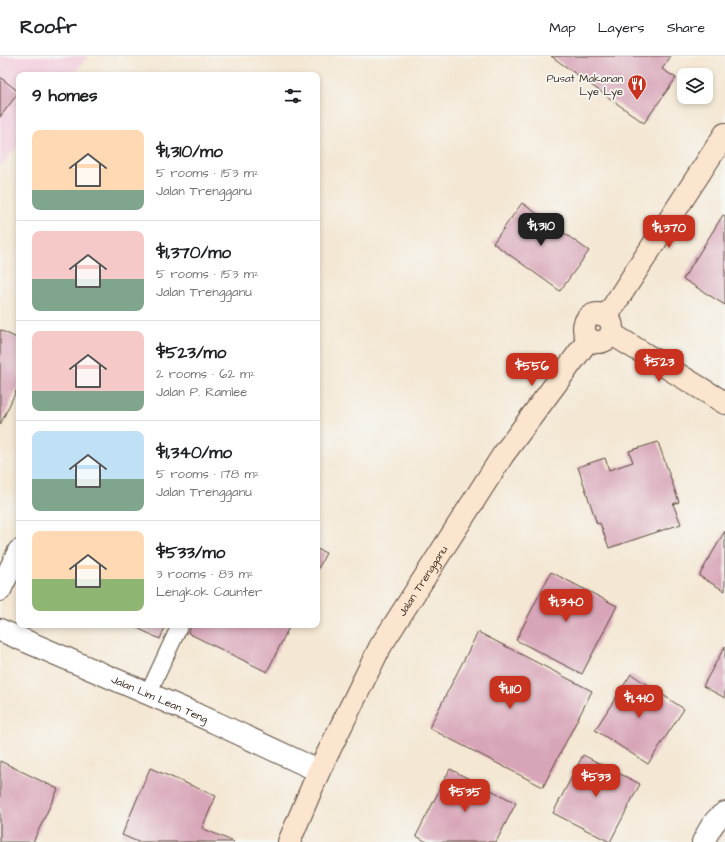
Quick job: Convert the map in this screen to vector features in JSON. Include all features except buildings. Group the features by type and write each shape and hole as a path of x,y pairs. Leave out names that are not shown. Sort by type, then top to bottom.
{"main road":[{"path":"725,134 609,325 725,403"},
{"name":"Jalan Trengganu","path":"289,842 319,772 380,647 502,455 589,339 602,342 609,325"}],"street":[{"path":"0,590 16,558"},
{"name":"Jalan Lim Lean Teng","path":"0,630 214,722 319,772"},
{"path":"703,842 718,817 725,813"}],"lane":[{"path":"148,694 179,628"}],"shaded area":[{"path":"0,56 88,56 75,72 16,72 16,147 0,167"}],"place":[{"name":"Pusat Makanan Lye Lye","path":"637,101"}]}
